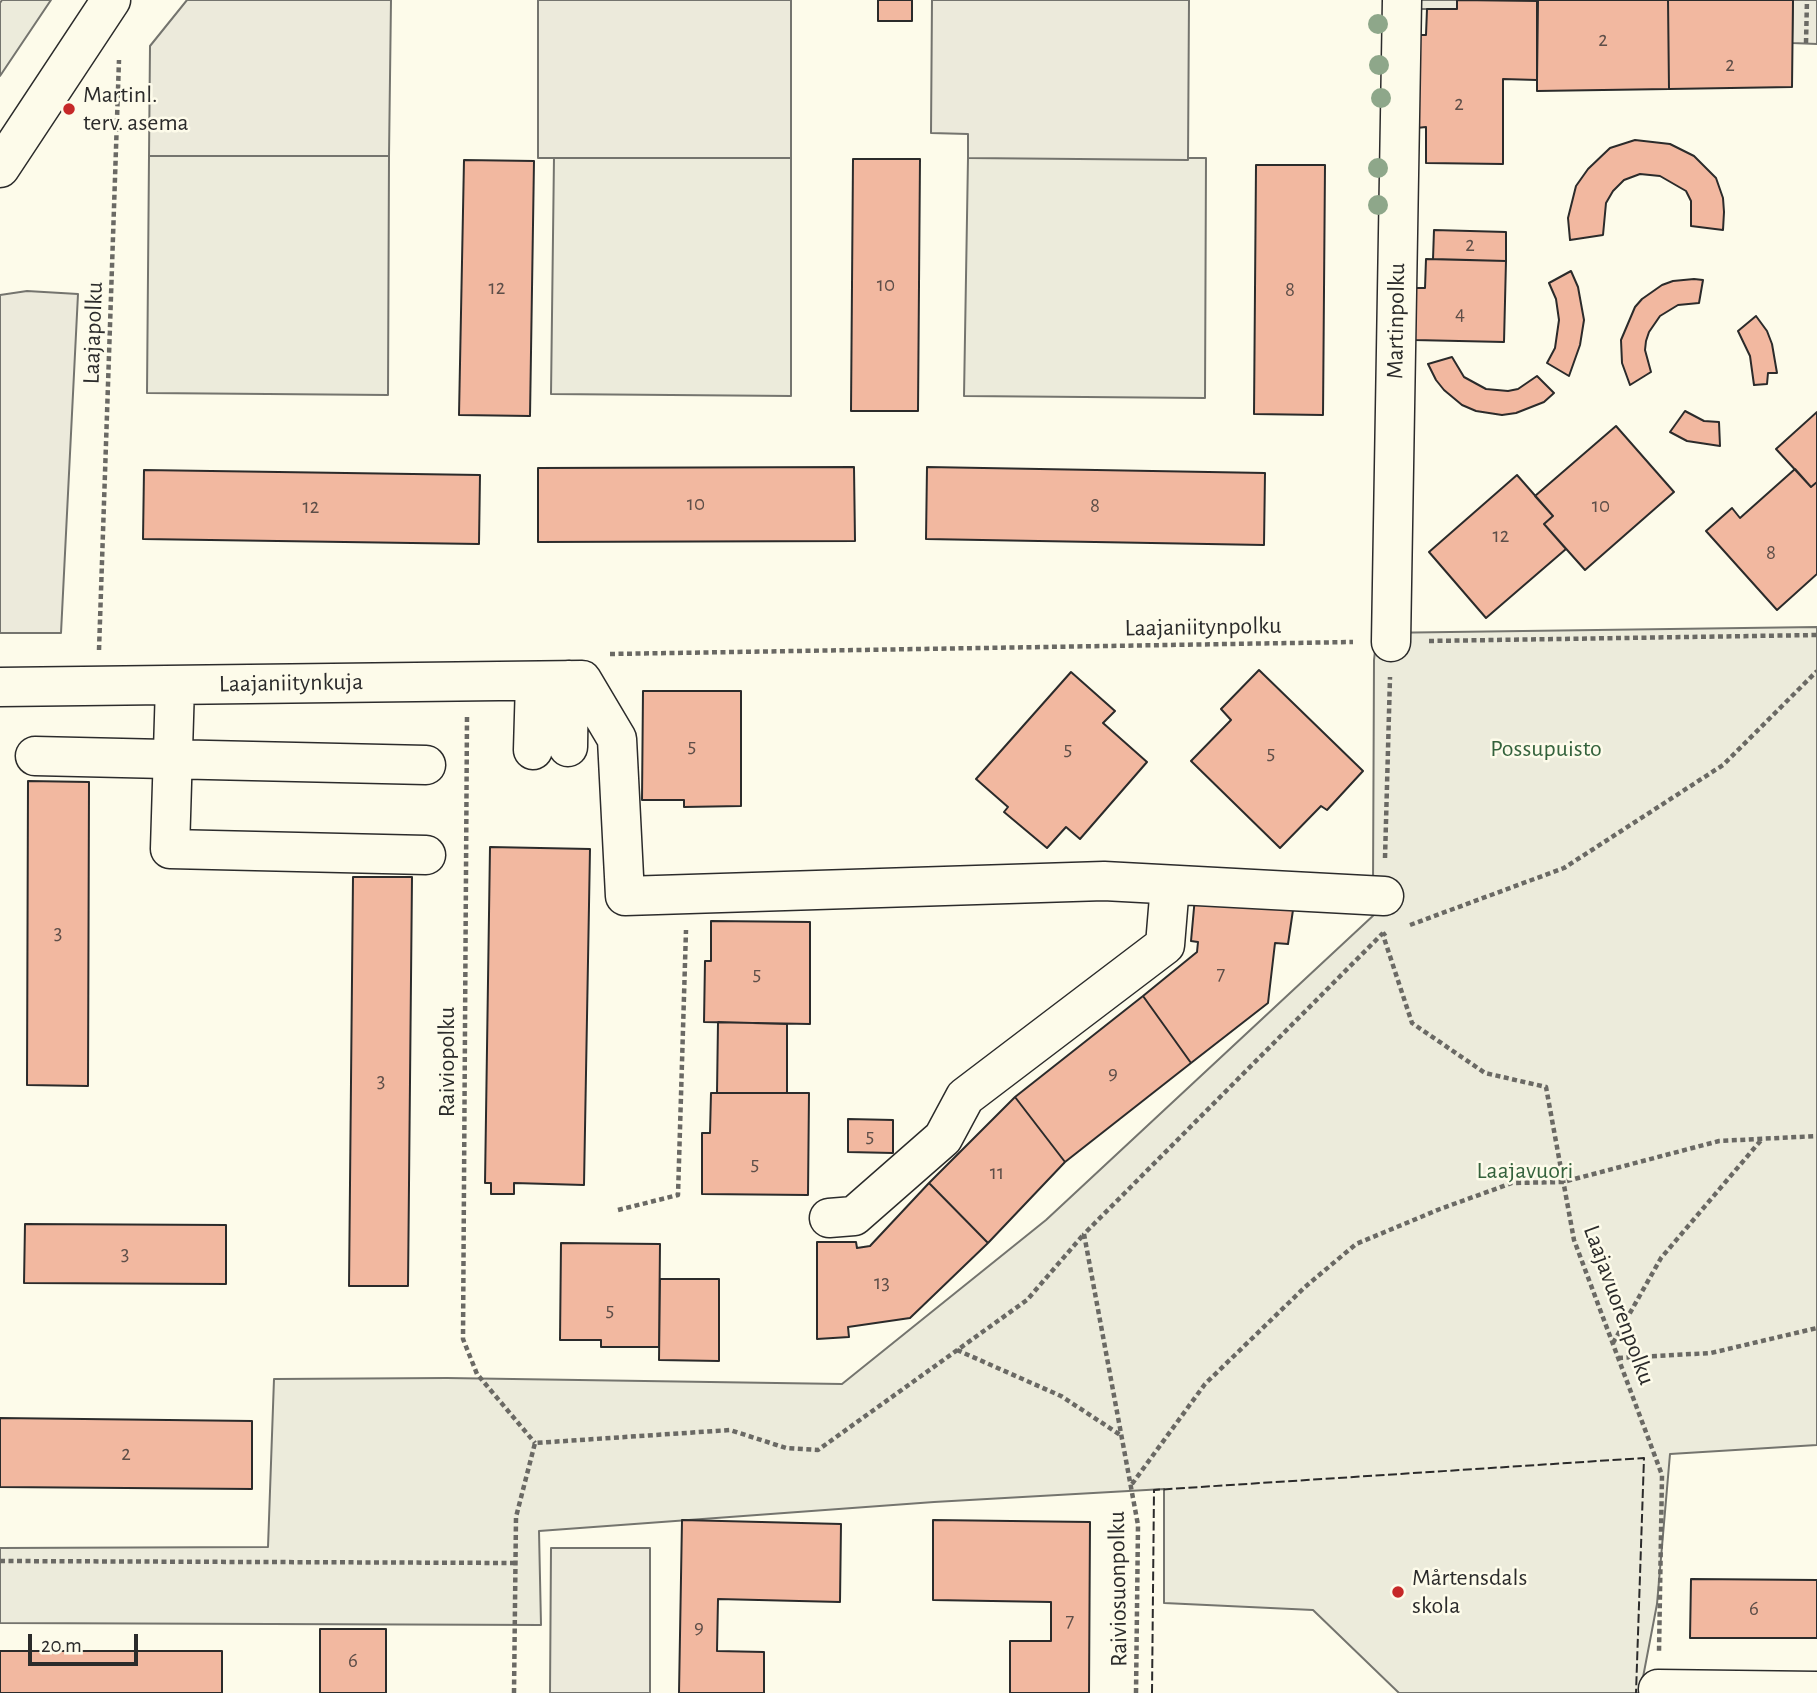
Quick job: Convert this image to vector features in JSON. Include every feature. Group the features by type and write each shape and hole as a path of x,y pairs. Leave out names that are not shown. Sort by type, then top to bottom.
{"street":[{"name":"Martinpolku","path":"1391,642 1402,0"},
{"path":"0,168 109,3"},
{"path":"550,749 572,674"},
{"path":"572,674 617,739 625,896 1104,881 1170,885 1395,917"},
{"name":"Laajaniitynkuja","path":"0,687 467,681 572,674"},
{"path":"176,685 170,849 426,855"},
{"path":"35,756 426,765"},
{"path":"829,1218 854,1216 943,1138 965,1097 1165,944 1170,885"},
{"path":"1658,1689 1817,1691"}],"path":[{"path":"1806,43 1807,0"},
{"name":"Laajapolku","path":"98,663 120,35 109,3"},
{"name":"Laajaniitynpolku","path":"572,674 1391,642 1817,635"},
{"path":"1382,934 1395,917 1391,642"},
{"path":"514,1693 516,1517 535,1443 730,1430 786,1448 817,1450 1027,1300 1084,1234 1382,934 1395,917 1564,867 1723,765 1817,671"},
{"name":"Raiviopolku","path":"467,681 463,1339 477,1374 535,1443"},
{"path":"618,1210 678,1195 688,894"},
{"name":"Laajavuorenpolku","path":"1382,934 1412,1023 1485,1073 1546,1087 1574,1240 1662,1475 1658,1689"},
{"path":"1132,1484 1205,1384 1306,1287 1356,1244 1512,1183 1563,1182 1719,1141 1817,1136"},
{"path":"1612,1343 1661,1258 1763,1138"},
{"name":"Raiviosuonpolku","path":"1084,1234 1138,1525 1136,1693"},
{"path":"1618,1357 1711,1353 1817,1328"},
{"path":"957,1350 1061,1396 1123,1437"},
{"path":"0,1561 515,1563"}],"green space":[{"path":"2,0 51,0 0,76 0,3"},
{"path":"149,156 389,156 388,395 147,393"},
{"path":"554,157 791,158 791,396 551,394"},
{"path":"968,158 1206,158 1205,398 964,396"},
{"name":"Laajavuori","path":"1817,627 1817,1445 1670,1454 1657,1604 1640,1693 1399,1693 1313,1610 1164,1603 1164,1489 934,1502 539,1531 541,1625 0,1623 0,1548 268,1547 274,1379 447,1378 842,1384 1046,1220 1376,913 1373,885 1374,660 1377,633"}],"shaded area":[{"path":"187,0 391,0 389,156 149,156 150,46"},
{"path":"538,0 791,0 791,158 538,158"},
{"path":"932,0 1189,0 1188,160 968,158 968,134 931,133"},
{"path":"1398,0 1457,0 1457,9 1398,9"},
{"path":"1793,0 1817,0 1817,44 1792,43"},
{"path":"27,291 78,294 61,633 0,633 0,295"},
{"path":"551,1548 650,1548 650,1693 550,1693"}],"building":[{"path":"878,0 912,0 912,21 878,21"},
{"path":"1457,0 1538,1 1537,80 1503,79 1503,164 1426,163 1426,127 1416,128 1416,35 1426,35 1427,9 1457,9"},
{"path":"1537,0 1668,0 1669,89 1537,91"},
{"path":"1668,0 1793,0 1792,87 1669,89"},
{"path":"1635,140 1670,144 1694,156 1716,178 1723,198 1723,230 1691,226 1691,201 1686,191 1660,176 1640,174 1624,180 1613,191 1606,203 1603,235 1570,240 1568,218 1576,186 1588,169 1610,148"},
{"path":"853,159 920,159 918,411 851,411"},
{"path":"464,160 534,161 530,416 459,415"},
{"path":"1256,165 1325,165 1323,415 1254,414"},
{"path":"1434,230 1506,232 1506,261 1433,259"},
{"path":"1426,259 1506,261 1504,342 1414,340 1415,288 1425,288"},
{"path":"1571,271 1578,287 1584,320 1580,345 1569,376 1547,363 1555,348 1559,320 1556,299 1549,283"},
{"path":"1703,280 1699,303 1678,305 1660,316 1646,341 1645,350 1651,372 1630,385 1622,363 1621,340 1635,307 1662,285"},
{"path":"1756,316 1767,331 1772,344 1777,373 1768,373 1767,384 1754,385 1750,356 1738,331"},
{"path":"1452,357 1464,377 1486,389 1518,389 1537,376 1554,393 1544,402 1516,413 1502,415 1476,411 1462,405 1444,390 1428,364"},
{"path":"1685,411 1704,421 1719,422 1720,446 1687,441 1670,432"},
{"path":"1817,412 1817,482 1811,487 1776,449"},
{"path":"1616,426 1674,492 1585,570 1544,524 1553,516 1535,496"},
{"path":"854,467 855,541 538,542 538,468"},
{"path":"927,467 1265,473 1264,545 926,539"},
{"path":"1795,469 1811,487 1817,482 1817,574 1777,610 1706,531 1732,508 1740,518"},
{"path":"144,470 480,475 479,544 143,539"},
{"path":"1517,475 1553,516 1544,524 1566,549 1486,618 1429,552"},
{"path":"1259,670 1363,771 1327,810 1321,806 1280,848 1191,761 1231,720 1221,709"},
{"path":"1071,672 1115,711 1103,723 1147,762 1080,839 1066,827 1047,848 1004,812 1008,807 976,779"},
{"path":"643,691 741,691 741,806 684,807 684,800 642,800"},
{"path":"28,781 89,782 88,1086 27,1085"},
{"path":"490,847 590,849 584,1185 514,1183 514,1194 491,1194 491,1183 485,1183"},
{"path":"353,877 412,877 408,1286 349,1286"},
{"path":"1195,897 1293,910 1288,944 1275,943 1268,1003 1191,1063 1143,996 1197,952 1198,942 1191,941"},
{"path":"711,921 810,922 810,1024 704,1022 705,961 711,961"},
{"path":"1143,996 1191,1063 1065,1162 1015,1097"},
{"path":"718,1022 787,1024 787,1093 717,1093"},
{"path":"711,1093 809,1093 808,1195 702,1194 702,1133 710,1133"},
{"path":"1015,1097 1065,1162 988,1243 929,1183"},
{"path":"848,1119 893,1120 893,1153 848,1152"},
{"path":"929,1183 988,1243 910,1318 848,1327 849,1337 817,1339 817,1242 856,1242 857,1248 870,1246"},
{"path":"25,1224 226,1225 226,1284 24,1283"},
{"path":"561,1243 660,1244 659,1347 601,1347 601,1340 560,1340"},
{"path":"660,1279 719,1279 719,1361 659,1360"},
{"path":"0,1418 252,1421 252,1489 0,1487"},
{"path":"682,1520 841,1524 840,1602 718,1599 717,1651 764,1652 764,1693 679,1693"},
{"path":"933,1520 1090,1522 1089,1693 1010,1693 1010,1641 1051,1641 1051,1602 933,1600"},
{"path":"1691,1579 1817,1580 1817,1638 1690,1638"},
{"path":"320,1629 386,1629 386,1693 320,1693"},
{"path":"0,1651 222,1651 222,1693 0,1693"}],"fence":[{"path":"1152,1693 1154,1490 1644,1458 1636,1693"}],"place":[{"name":"Martinl. terv. asema","path":"69,109"},
{"name":"Mårtensdals skola","path":"1398,1592"}],"park label":[{"name":"Possupuisto","path":"1546,749"}]}
